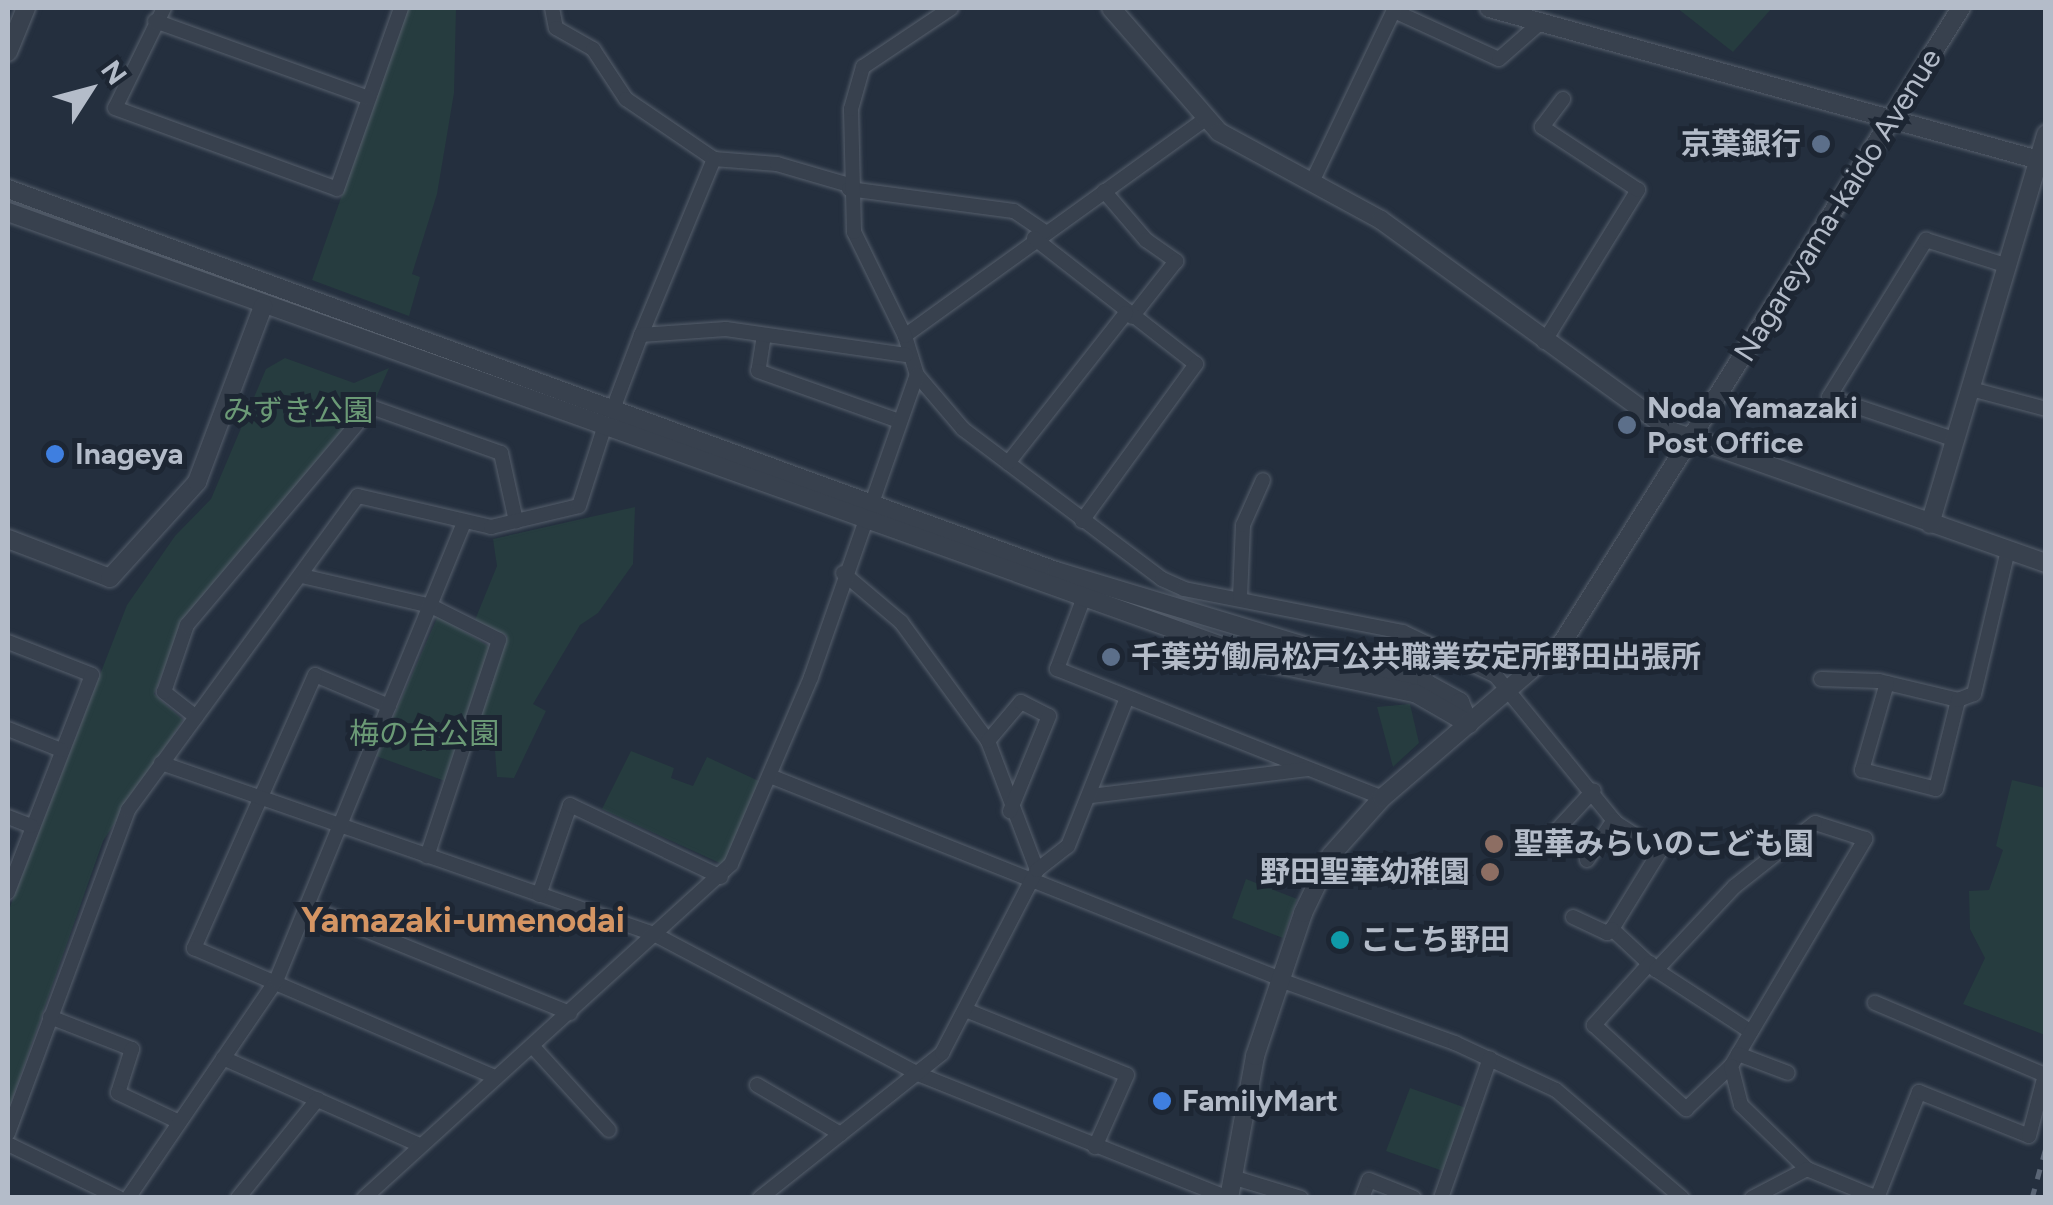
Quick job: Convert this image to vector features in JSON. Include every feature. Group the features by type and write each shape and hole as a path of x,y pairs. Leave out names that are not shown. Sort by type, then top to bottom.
{"street":[{"path":"8,46 26,8"},
{"path":"164,8 115,108 337,189 401,8"},
{"path":"552,8 556,28 593,50 626,99 714,159 776,164 849,187 1014,211 1129,315 1196,364 1082,521"},
{"path":"952,8 864,67 851,109 849,187 859,249 905,336 906,355 918,375 962,429 1135,564 1184,589 1403,632 1490,672 1594,790 1614,820 1660,851 1612,929 1606,933 1573,916"},
{"path":"1111,8 1204,120 1381,220 1544,342 1690,441 2046,563"},
{"path":"1489,8 2042,160"},
{"name":"Nagareyama-kaido Avenue","path":"1229,1198 1246,1090 1281,979 1332,855 1382,798 1510,692 1562,643 1961,8"},
{"path":"1313,180 1394,10 1499,58 1540,23"},
{"path":"155,21 369,98"},
{"path":"1544,342 1638,190 1542,127 1562,99"},
{"path":"905,336 1204,120"},
{"path":"1930,524 2042,160 2046,134"},
{"path":"8,1132 114,834 161,763 358,496 491,527 579,506 609,417 714,159"},
{"path":"8,189 609,417 862,519 1266,662 1415,693 1468,724 1469,712 1436,686 1178,611 870,498 609,417 263,306 8,212"},
{"path":"1008,463 1176,261 1146,240 1104,191"},
{"path":"1956,440 1828,398 1926,240 2008,266"},
{"path":"8,539 110,578 197,482 263,306"},
{"path":"641,335 684,328 906,355"},
{"path":"764,335 758,371 898,421"},
{"path":"364,1198 721,877 770,776 822,649 862,519 918,375"},
{"path":"1971,388 2046,409"},
{"path":"196,717 164,692 187,626 371,407 501,453 516,520"},
{"path":"1240,598 1243,526 1262,480"},
{"path":"128,1198 276,981 465,520"},
{"path":"1822,679 1887,683 1958,700 1974,694 2008,550"},
{"path":"843,574 901,622 988,741 1034,876"},
{"path":"302,576 430,606 499,640 427,856"},
{"path":"1178,611 1184,589"},
{"path":"1084,597 1057,669 1382,798"},
{"path":"8,642 92,675 8,892"},
{"path":"388,706 315,675 194,948 495,1077"},
{"path":"1887,683 1862,770 1936,789 1958,700"},
{"path":"760,1198 942,1053 968,1011 1034,876 1068,846 1127,698"},
{"path":"988,741 1021,702 1049,716 1010,812"},
{"path":"8,728 61,750"},
{"path":"1251,774 1260,750"},
{"path":"161,763 654,934 918,1074 1229,1198"},
{"path":"1090,796 1312,768"},
{"path":"770,776 1034,876 1281,979 1490,1058 1583,1107 1682,1198"},
{"path":"1557,830 1594,790"},
{"path":"539,894 570,805 721,877"},
{"path":"8,817 32,826"},
{"path":"1587,860 1614,820"},
{"path":"1815,824 1865,839 1751,1032 1734,1060 1686,1109 1594,1024 1734,887 1815,824"},
{"path":"306,906 570,1014"},
{"path":"1612,929 1653,967 1751,1032"},
{"path":"1734,1060 1741,1106 1807,1168 1877,1198 1918,1092 2029,1136 2046,1075 1875,1003"},
{"path":"968,1011 1127,1075 1095,1147"},
{"path":"50,1017 132,1049 118,1093 179,1122"},
{"path":"534,1048 610,1130"},
{"path":"223,1058 419,1145"},
{"path":"1440,1198 1490,1058"},
{"path":"1734,1060 1788,1072"},
{"path":"758,1085 842,1134"},
{"path":"238,1198 318,1100"},
{"path":"8,1144 120,1198"},
{"path":"1752,1198 1807,1168"},
{"path":"1232,1177 1301,1198"},
{"path":"1362,1198 1370,1180 1414,1198"}],"green space":[{"path":"408,8 456,8 454,93 437,194 412,274 420,277 409,316 312,280"},
{"path":"1677,8 1772,8 1733,52"},
{"name":"みずき公園","path":"285,358 354,383 389,368 375,400 368,399 183,621 154,694 183,720 103,841 8,1111 8,912 127,605 175,536 211,499 266,369"},
{"path":"635,507 633,564 598,613 580,625 533,704 546,711 514,778 497,777 493,725 480,719 507,636 475,620 497,566 493,539"},
{"name":"梅の台公園","path":"438,616 490,647 445,781 376,756"},
{"path":"1410,704 1419,743 1393,767 1377,707"},
{"path":"631,751 674,768 671,778 693,786 707,757 763,783 724,865 602,809"},
{"path":"2012,780 2045,788 2045,1035 1963,1004 1985,958 1970,929 1969,891 1989,890 2003,850 1996,846"},
{"path":"1246,879 1297,899 1283,938 1232,918"},
{"path":"1410,1088 1466,1108 1443,1171 1386,1151"}],"railway":[{"path":"2032,1198 2046,1147"}],"place":[{"name":"京葉銀行","path":"1821,144"},
{"name":"Noda Yamazaki Post Office","path":"1627,425"},
{"name":"Inageya","path":"55,454"},
{"name":"千葉労働局松戸公共職業安定所野田出張所","path":"1111,657"},
{"name":"聖華みらいのこども園","path":"1494,844"},
{"name":"野田聖華幼稚園","path":"1490,872"},
{"name":"ここち野田","path":"1340,940"},
{"name":"FamilyMart","path":"1162,1101"}],"district":[{"name":"Yamazaki-umenodai","path":"463,920"}]}
